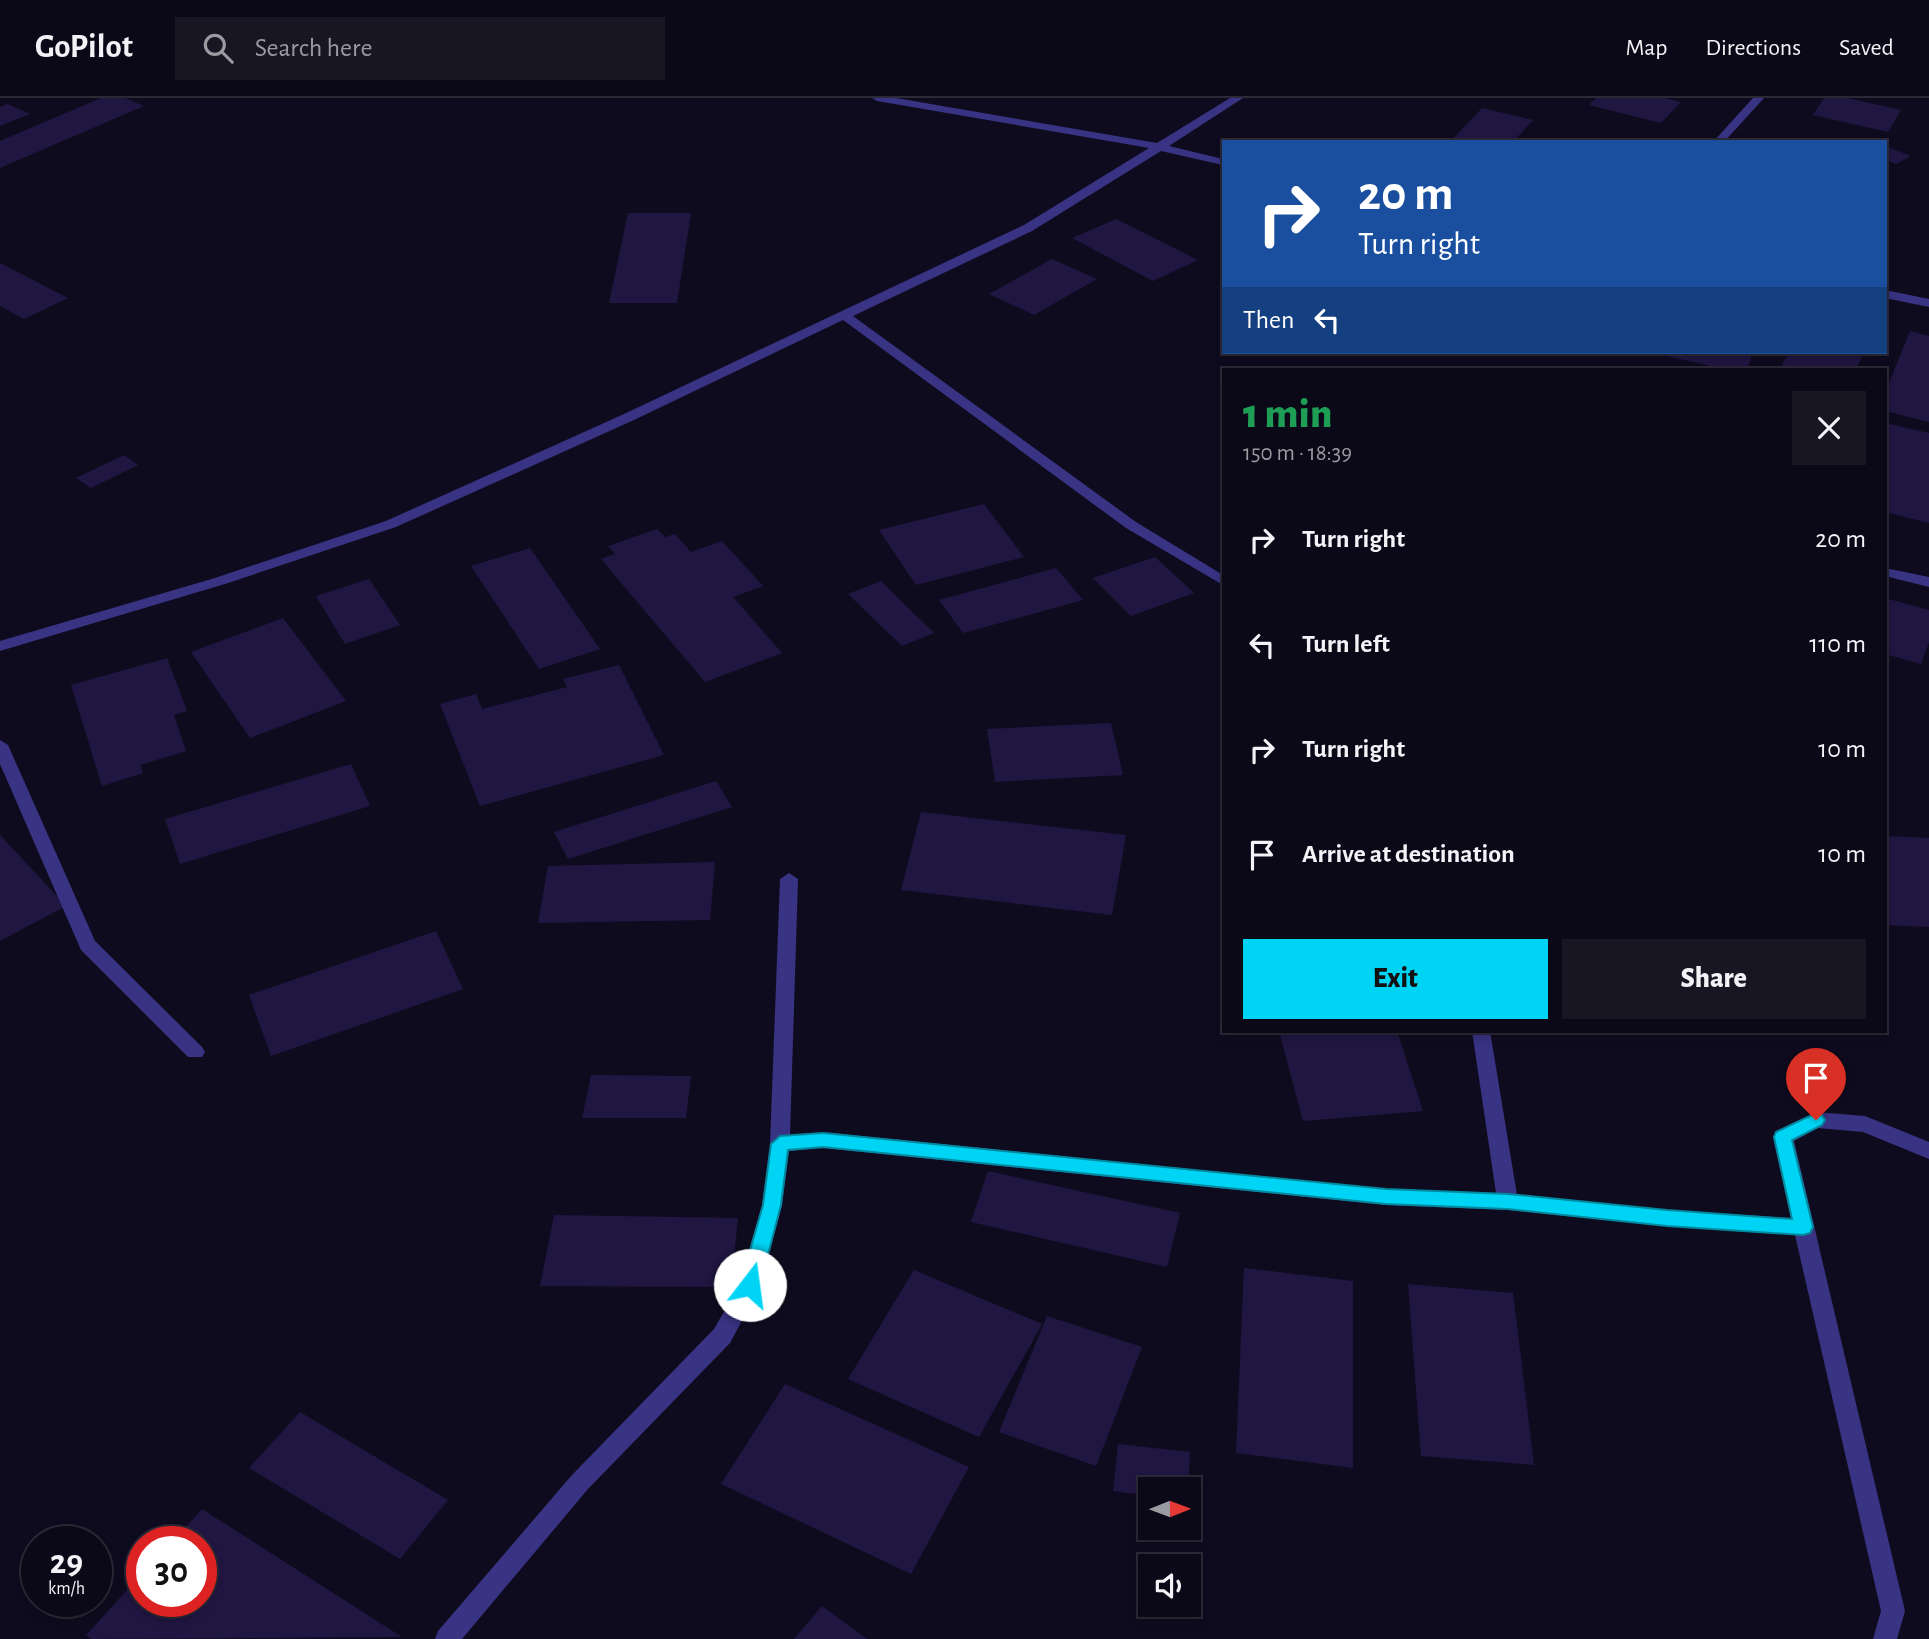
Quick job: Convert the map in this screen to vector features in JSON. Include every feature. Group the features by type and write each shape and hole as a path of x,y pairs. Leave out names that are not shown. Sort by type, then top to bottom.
{"street":[{"path":"877,98 1160,146 1222,162"},
{"path":"0,646 220,581 391,524 629,417 1028,229 1238,98"},
{"path":"1720,140 1759,98"},
{"path":"1887,294 1929,303"},
{"path":"843,314 1131,525 1222,580"},
{"path":"1887,572 1929,582"},
{"path":"0,745 87,945 195,1052"},
{"path":"447,1639 580,1482 722,1336 750,1285 772,1205 780,1144 789,879"},
{"path":"1481,1033 1508,1202"},
{"path":"1885,1639 1893,1611 1783,1137 1816,1120 1865,1124 1929,1151"},
{"path":"780,1144 823,1140 1386,1197 1508,1202 1667,1218 1803,1227"}],"building":[{"path":"101,98 125,98 144,106 0,168 0,141"},
{"path":"1596,98 1665,98 1681,102 1661,123 1589,105"},
{"path":"1824,98 1847,98 1901,110 1888,132 1813,115"},
{"path":"8,104 30,114 0,126 0,107"},
{"path":"1482,108 1533,120 1515,140 1452,140"},
{"path":"1887,147 1911,156 1896,164 1887,161"},
{"path":"628,213 691,213 677,303 609,303"},
{"path":"1116,219 1198,260 1153,281 1072,238"},
{"path":"1052,259 1097,279 1034,315 989,294"},
{"path":"0,263 68,298 24,319 0,306"},
{"path":"1910,331 1929,336 1929,422 1887,412 1887,388"},
{"path":"1658,354 1752,354 1747,368 1720,368"},
{"path":"1788,354 1863,354 1856,368 1781,368"},
{"path":"1887,423 1929,433 1929,523 1887,512"},
{"path":"124,455 138,465 91,488 76,478"},
{"path":"984,504 1024,557 916,585 879,530"},
{"path":"657,529 665,537 675,534 691,552 722,541 763,586 733,597 782,653 705,682 601,559 615,554 608,546"},
{"path":"530,548 600,649 539,669 471,566"},
{"path":"1155,557 1194,593 1131,616 1093,578"},
{"path":"1056,568 1083,600 963,633 939,600"},
{"path":"369,579 400,625 345,644 316,596"},
{"path":"881,581 934,633 902,646 848,594"},
{"path":"1887,599 1929,610 1929,642 1921,664 1887,655"},
{"path":"283,618 346,701 250,738 191,652"},
{"path":"167,658 187,711 174,715 186,751 140,765 143,773 102,786 71,685"},
{"path":"619,665 664,755 480,806 440,704 476,694 482,709 567,687 563,679"},
{"path":"1111,723 1123,775 995,782 987,729"},
{"path":"351,764 370,806 180,864 165,819"},
{"path":"716,781 732,807 568,859 554,832"},
{"path":"921,812 1126,835 1112,915 901,890"},
{"path":"0,835 66,906 0,941"},
{"path":"1887,836 1929,838 1929,927 1887,925"},
{"path":"715,862 710,920 538,923 548,866"},
{"path":"436,931 463,989 271,1056 249,995"},
{"path":"1280,1033 1398,1033 1423,1111 1303,1121"},
{"path":"591,1075 691,1076 686,1118 582,1118"},
{"path":"988,1171 1180,1213 1167,1267 971,1222"},
{"path":"554,1215 738,1218 731,1287 540,1286"},
{"path":"1244,1268 1353,1281 1353,1468 1236,1453"},
{"path":"914,1270 1042,1324 979,1437 848,1379"},
{"path":"1408,1284 1513,1293 1534,1465 1421,1456"},
{"path":"1047,1316 1142,1347 1096,1466 999,1432"},
{"path":"785,1384 969,1467 911,1574 721,1484"},
{"path":"300,1412 448,1500 400,1559 249,1468"},
{"path":"1118,1444 1190,1452 1189,1477 1138,1477 1138,1494 1113,1491"},
{"path":"202,1509 402,1637 91,1639 86,1635 103,1617 112,1617 112,1607 126,1591 126,1617 217,1617 217,1526 187,1526"},
{"path":"822,1606 867,1639 794,1639"}],"route":[{"path":"750,1285 772,1205 780,1144 823,1140 1386,1197 1508,1202 1667,1218 1803,1227 1783,1137 1816,1120"}]}
